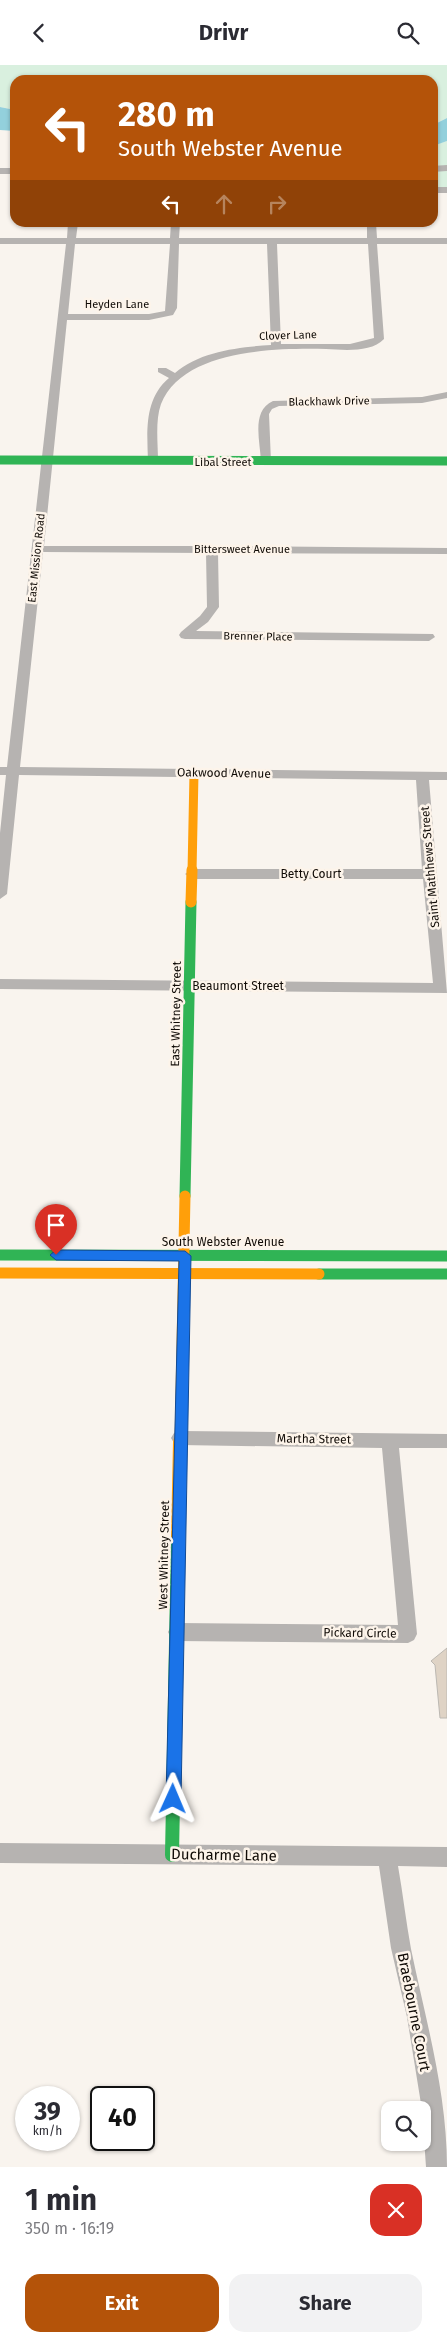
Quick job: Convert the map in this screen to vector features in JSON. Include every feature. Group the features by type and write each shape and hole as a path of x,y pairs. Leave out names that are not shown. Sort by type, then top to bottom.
{"street":[{"name":"East Mission Road","path":"0,894 7,771 37,549 73,227"},
{"name":"Heyden Lane","path":"63,317 149,317 169,313 172,308 175,227"},
{"name":"Clover Lane","path":"153,461 156,405 163,392 176,377 216,357 247,349 276,346 359,346 379,339 371,227"},
{"path":"0,241 447,241"},
{"path":"272,241 276,346"},
{"path":"162,370 176,377"},
{"name":"Blackhawk Drive","path":"266,461 264,414 268,407 277,403 422,400 447,395"},
{"name":"Libal Street","path":"0,460 447,461"},
{"name":"Bittersweet Avenue","path":"37,549 212,548 447,551"},
{"name":"Brenner Place","path":"212,548 213,607 204,619 186,635 430,637"},
{"name":"Oakwood Avenue","path":"7,771 447,776"},
{"name":"East Whitney Street","path":"185,1256 194,773"},
{"name":"Saint Mathhews Street","path":"422,776 429,874 444,988"},
{"name":"Betty Court","path":"192,874 429,874"},
{"name":"Beaumont Street","path":"0,985 444,988"},
{"name":"South Webster Avenue","path":"0,1255 447,1256"},
{"name":"West Whitney Street","path":"172,1855 185,1256"},
{"path":"0,1273 447,1275"},
{"name":"Martha Street","path":"180,1438 447,1441"},
{"name":"Pickard Circle","path":"177,1632 408,1634 390,1440"},
{"name":"Ducharme Lane","path":"0,1853 447,1857"},
{"name":"Braebourne Court","path":"387,1857 401,1948 422,2045 437,2167"}],"green space":[{"path":"0,65 447,65 447,118 438,122 438,75 10,75 10,109 0,107"},
{"path":"447,141 447,187 438,187 438,144"}],"water":[{"path":"0,107 10,109 10,131 0,130"},
{"path":"447,118 447,141 438,144 438,122"}],"building":[{"path":"447,1648 447,1718 440,1718 435,1665 431,1661"}],"traffic: fast":[{"path":"0,460 447,461"},
{"path":"185,1196 191,902"},
{"path":"0,1255 447,1256"},
{"path":"319,1274 447,1274"},
{"path":"172,1855 178,1537"}],"traffic: slow":[{"path":"191,902 194,773"},
{"path":"178,1537 185,1196"},
{"path":"0,1273 319,1274"}],"route":[{"path":"56,1255 185,1256 173,1799"}]}
